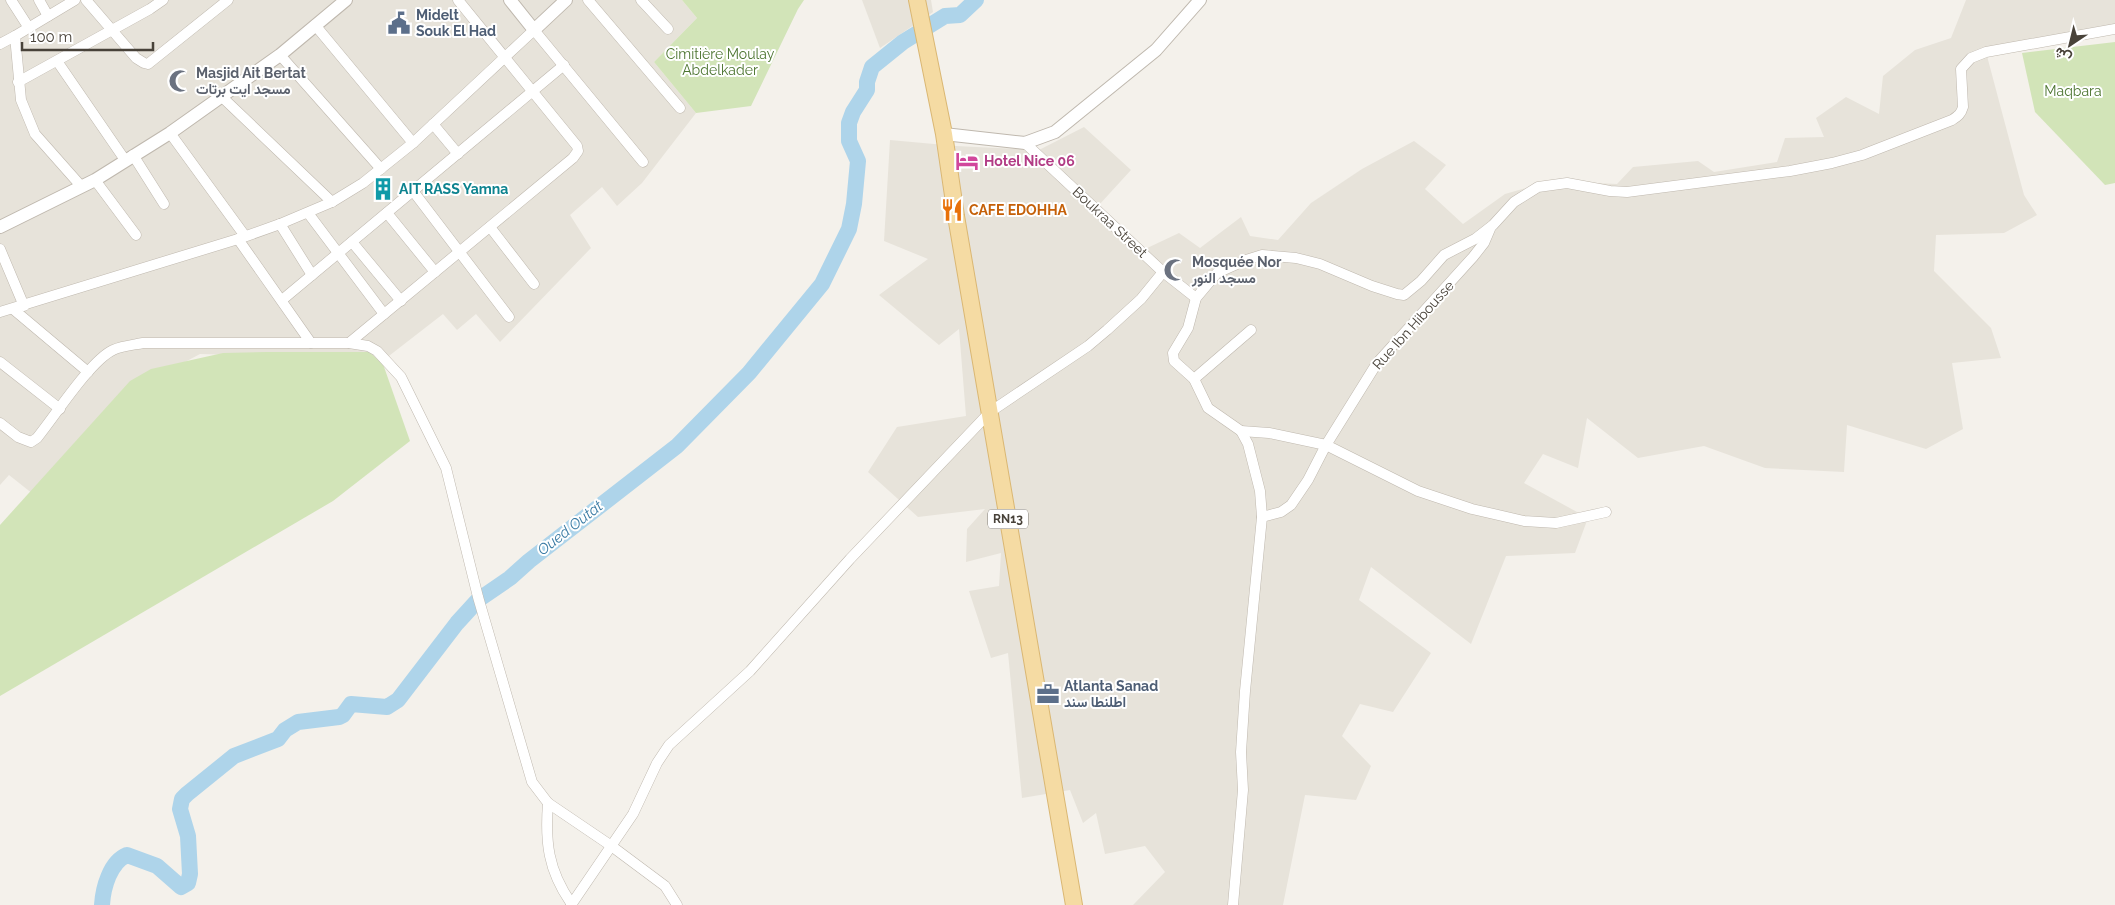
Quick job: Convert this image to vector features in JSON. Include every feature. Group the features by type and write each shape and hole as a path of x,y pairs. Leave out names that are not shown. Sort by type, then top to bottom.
{"main road":[{"name":"RN13","path":"918,7 944,134 1074,905"}],"street":[{"path":"12,0 29,28"},
{"path":"40,0 48,16"},
{"path":"0,44 75,0"},
{"path":"86,0 136,58 144,64 148,64 228,0"},
{"path":"18,82 163,0"},
{"path":"0,227 95,180 170,133 280,55 346,0"},
{"path":"510,0 643,162"},
{"path":"0,312 242,237 280,224 332,202 381,169 414,142 566,0"},
{"path":"588,0 680,108"},
{"path":"641,0 668,29"},
{"path":"944,134 1026,142 1055,132 1156,50 1200,0"},
{"path":"349,343 573,158 578,151 578,146 460,1"},
{"path":"315,26 414,142"},
{"path":"1233,905 1242,790 1241,752 1245,691 1262,517 1260,491 1248,444 1241,431 1208,408 1194,379 1174,361 1173,353 1188,328 1196,298 1217,273 1228,267 1262,256 1278,255 1315,262 1368,285 1397,294 1404,294 1421,281 1444,255 1475,239 1493,225 1514,202 1538,187 1567,183 1610,192 1645,191 1790,172 1862,155 1958,116 1963,107 1961,69 1971,58 1986,52 2115,28"},
{"path":"15,36 21,100 34,134 81,186"},
{"path":"280,55 381,169"},
{"path":"57,61 164,204"},
{"path":"282,300 564,66"},
{"path":"222,97 332,202"},
{"path":"433,124 458,154"},
{"path":"170,133 242,237 311,343"},
{"name":"Boukraa Street","path":"1026,142 1163,272 1196,298"},
{"path":"95,180 136,235"},
{"path":"413,191 509,317"},
{"path":"308,213 384,314"},
{"path":"387,213 435,272"},
{"path":"280,224 312,275"},
{"name":"Rue Ibn Hibousse","path":"1262,517 1281,512 1291,505 1308,480 1326,445 1376,363 1473,257 1484,243 1493,225"},
{"path":"490,227 534,284"},
{"path":"352,242 401,300"},
{"path":"0,249 24,306"},
{"path":"548,803 547,824 551,865 558,883 571,904 632,814 657,763 669,745 750,672 850,559 990,412 1088,346 1131,310 1163,272"},
{"path":"13,309 88,372"},
{"path":"1194,379 1251,330"},
{"path":"0,423 18,437 31,442 37,438 88,372 104,355 114,349 143,343 349,343 368,346 377,350 401,377 446,468 478,597 532,782 548,803 610,845 665,886 677,905"},
{"path":"0,362 60,409"},
{"path":"1241,431 1269,433 1326,445 1418,491 1479,510 1541,523 1556,523 1606,512"}],"shaded area":[{"path":"0,0 682,0 697,18 654,62 696,113 642,183 617,206 602,187 570,215 591,248 500,342 476,314 457,330 443,314 385,359 200,354 142,385 38,498 9,475 0,485"},
{"path":"862,0 931,0 933,12 880,48"},
{"path":"1966,0 2115,0 2115,31 1987,56 2024,195 2037,215 2004,233 1936,235 1934,271 1991,328 2001,358 1952,363 1963,429 1926,449 1847,425 1844,472 1765,468 1704,446 1638,458 1587,418 1578,468 1543,454 1524,483 1588,518 1575,553 1506,556 1471,644 1371,567 1359,600 1431,653 1393,712 1360,704 1342,736 1371,766 1356,800 1305,795 1283,905 1133,905 1165,872 1145,846 1105,854 1096,813 1083,823 1070,790 1022,798 1008,653 991,658 969,591 999,586 1001,553 966,562 967,529 985,509 918,517 868,472 897,427 966,416 959,329 939,345 879,295 928,259 884,241 890,140 956,146 1039,150 1084,127 1131,170 1099,205 1143,250 1179,233 1200,248 1241,217 1250,236 1278,240 1311,203 1362,169 1414,141 1446,165 1425,189 1463,224 1505,194 1550,181 1617,184 1633,167 1698,161 1714,172 1777,162 1785,138 1824,137 1816,118 1846,97 1879,114 1883,76 1915,50 1951,38"}],"green space":[{"name":"Cimitière Moulay Abdelkader","path":"682,0 804,0 751,106 696,113 654,62 697,18"},
{"name":"Maqbara","path":"2115,42 2115,183 2105,185 2035,112 2022,53"},
{"path":"369,352 383,364 410,441 333,501 0,696 0,525 130,381 151,369 223,353"}],"waterway":[{"name":"Oued Outat","path":"102,905 108,876 116,863 127,855 157,866 181,887 188,883 190,874 188,836 180,809 182,799 187,794 234,756 278,739 285,730 298,722 339,717 343,715 351,704 387,707 398,700 457,623 478,600 510,578 529,561 677,446 749,373 822,284 849,229 854,204 858,161 849,141 849,123 853,112 867,90 867,82 872,67 903,42 945,16 960,15 976,0"}],"place":[{"name":"Midelt Souk El Had","path":"399,23"},
{"name":"Masjid Ait Bertat مسجد ايت برتات","path":"180,81"},
{"name":"Hotel Nice 06","path":"967,161"},
{"name":"AIT RASS Yamna","path":"383,189"},
{"name":"CAFE EDOHHA","path":"952,210"},
{"name":"Mosquée Nor مسجد النور","path":"1175,270"},
{"name":"Atlanta Sanad اطلنطا سند","path":"1048,694"}]}
